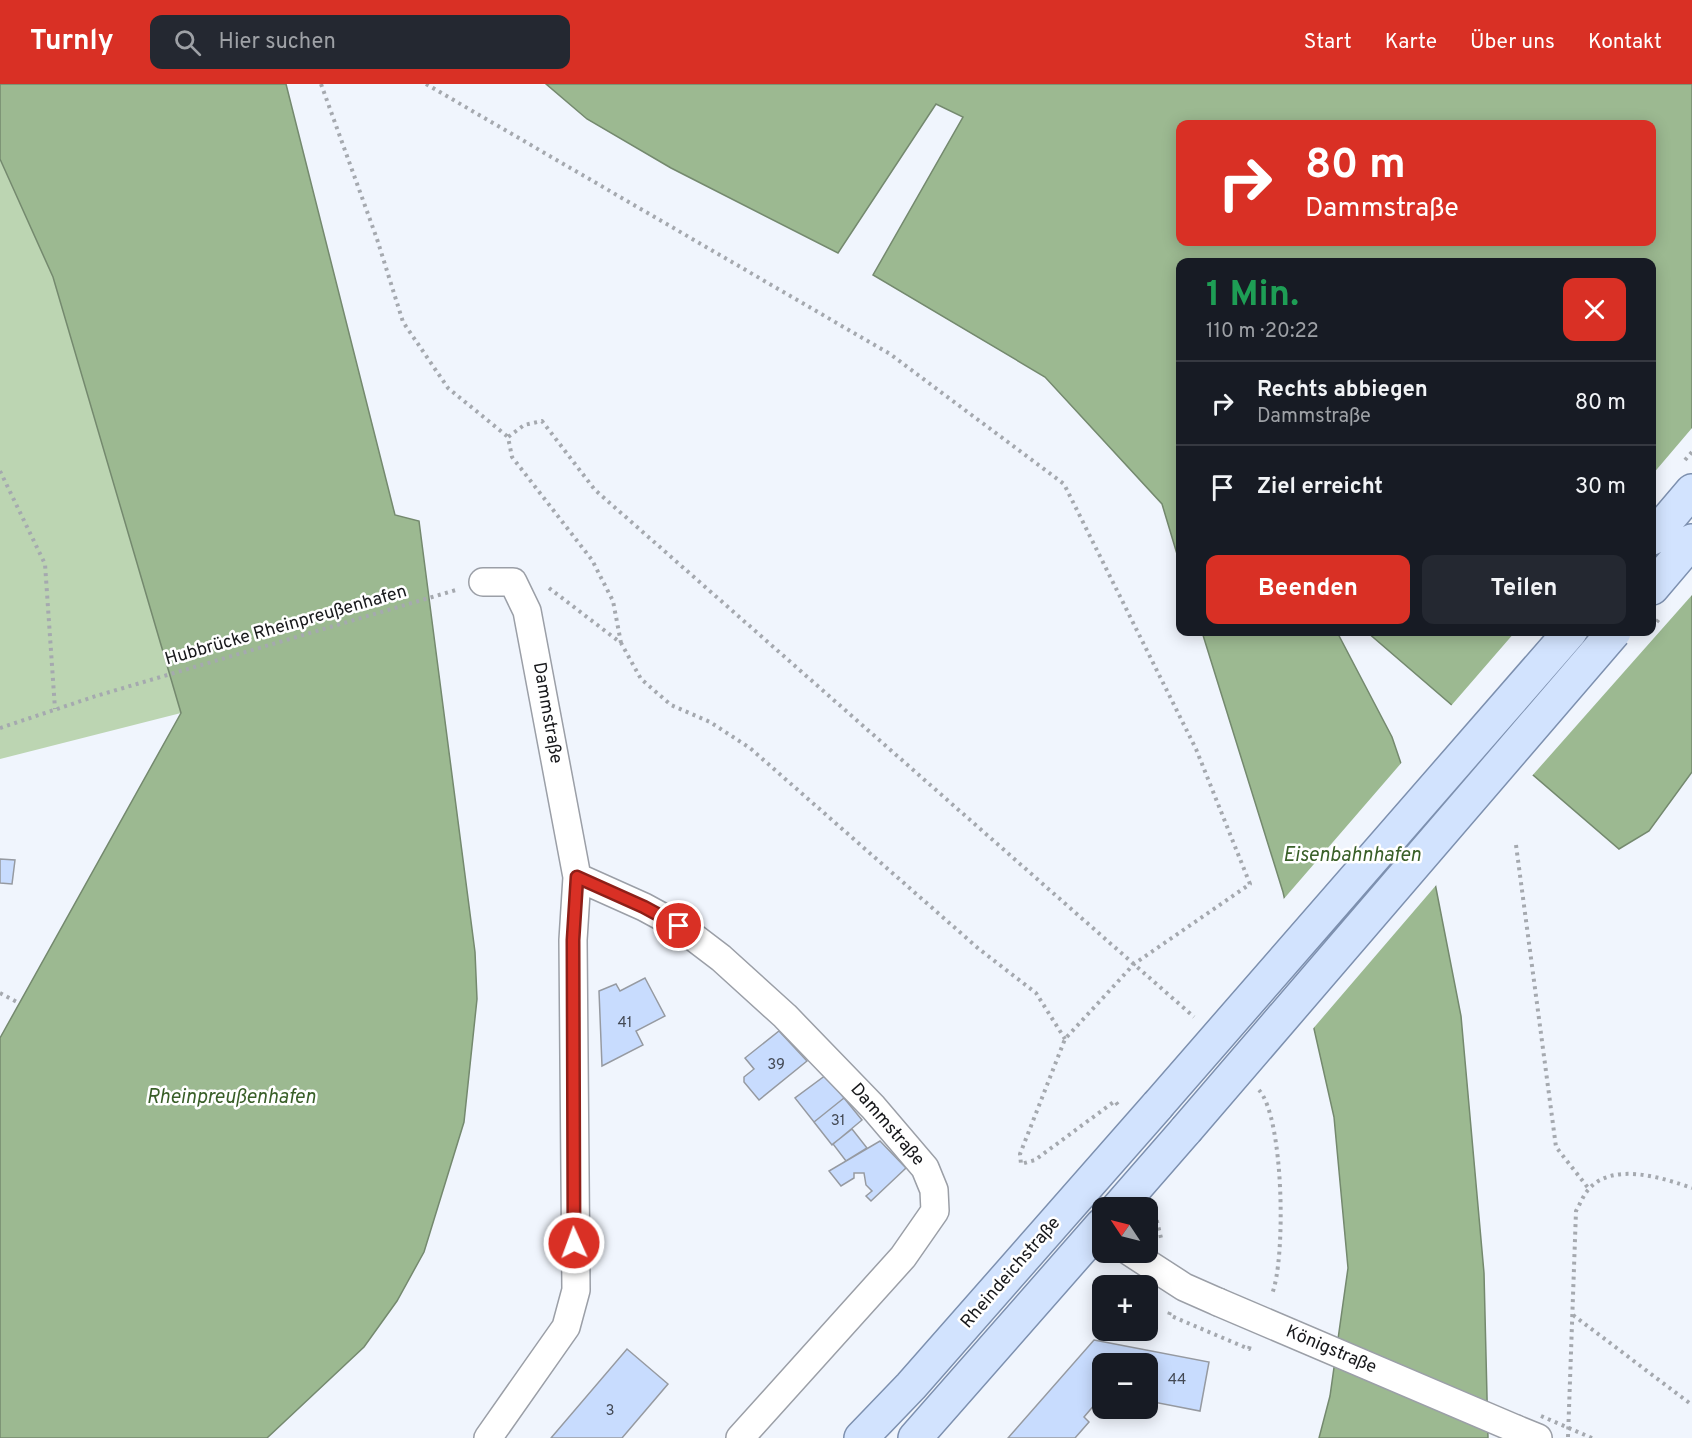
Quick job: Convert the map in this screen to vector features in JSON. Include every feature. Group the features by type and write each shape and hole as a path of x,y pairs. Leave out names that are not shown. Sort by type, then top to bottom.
{"main road":[{"path":"1656,533 1692,491"},
{"path":"1656,583 1692,541"},
{"name":"Rheindeichstraße","path":"861,1438 911,1386 1567,636"},
{"name":"Rheindeichstraße","path":"1128,1197 1611,636"},
{"name":"Rheindeichstraße","path":"915,1438 1092,1238"}],"street":[{"path":"483,582 513,582"},
{"name":"Dammstraße","path":"488,1438 566,1327 576,1290 573,940 577,877 527,611 513,582"},
{"name":"Dammstraße","path":"577,877 670,921 721,958 785,1016 873,1107 925,1167 934,1190 935,1211 903,1257 740,1438"},
{"name":"Königstraße","path":"1147,1263 1184,1287 1538,1438"}],"path":[{"path":"321,84 358,185 403,322 448,388 508,437 513,457 592,560 613,601 621,644 641,679 671,705 710,722 750,748 979,949 1036,993 1065,1039"},
{"path":"426,84 890,354 1064,483 1196,749 1250,884 1134,964 1065,1039 1020,1154 1021,1164 1035,1160 1115,1101"},
{"path":"508,437 524,425 542,421 603,497 1134,964 1184,1005"},
{"path":"0,471 45,564 55,709"},
{"name":"Hubbrücke Rheinpreußenhafen","path":"0,728 96,696 483,582"},
{"path":"513,582 546,587 621,644"},
{"path":"1515,845 1556,1147 1589,1189"},
{"path":"0,993 17,1002"},
{"path":"1265,1096 1273,1127 1282,1217 1274,1289"},
{"path":"1568,1438 1576,1211 1589,1189 1614,1175 1658,1176 1692,1188"},
{"path":"1086,1285 1092,1285"},
{"path":"1572,1315 1692,1405"}],"shaded area":[{"path":"0,159 53,277 181,713 0,759"}],"water":[{"name":"Rheinpreußenhafen","path":"0,84 286,84 395,515 419,521 475,952 477,999 464,1122 424,1252 397,1301 364,1347 267,1438 0,1438 0,1038 181,713 53,277 0,159"},
{"path":"546,84 1692,84 1692,772 1649,831 1619,849 1372,636 1656,636 1656,258 1176,258 1176,551 1162,504 1045,377 873,275 963,117 936,104 838,253 671,168 587,119"},
{"name":"Eisenbahnhafen","path":"1203,636 1339,636 1392,737 1426,837 1461,1016 1484,1273 1488,1438 1319,1438 1330,1396 1348,1268 1334,1117 1283,892"}],"pier":[{"path":"1692,428 1692,595 1656,636 1656,470"},
{"path":"1512,636 1656,636 1531,777 1450,707"},
{"path":"1403,761 1429,836 1438,883 1311,1031 1282,901"}],"building":[{"path":"0,859 15,860 12,884 0,883"},
{"path":"645,978 665,1016 636,1031 643,1045 602,1066 599,991 616,984 620,991"},
{"path":"779,1031 807,1061 759,1100 744,1082 744,1077 754,1069 745,1058"},
{"path":"826,1075 844,1098 814,1122 795,1098"},
{"path":"844,1098 862,1120 832,1145 814,1122"},
{"path":"852,1129 867,1148 846,1161 833,1144"},
{"path":"880,1141 906,1168 871,1201 866,1196 872,1191 866,1185 864,1173 854,1173 854,1178 841,1186 829,1171"},
{"path":"1093,1341 1209,1362 1200,1411 1158,1403 1158,1353 1092,1353 1092,1408 1084,1417 1089,1422 1075,1438 1008,1438"},
{"path":"627,1349 668,1384 622,1438 551,1438"}],"route":[{"path":"574,1243 573,940 577,877 644,907 679,926"}]}
